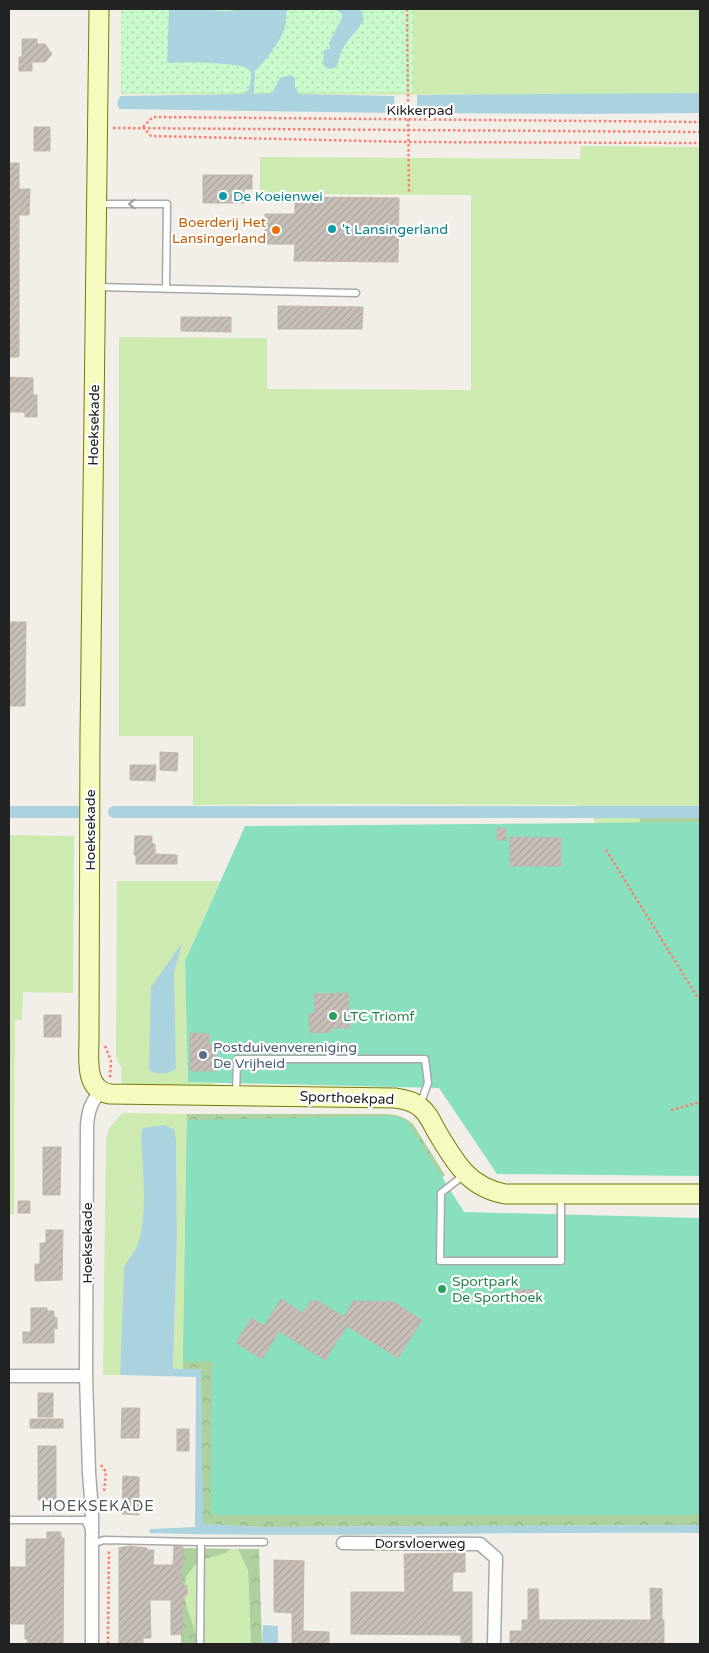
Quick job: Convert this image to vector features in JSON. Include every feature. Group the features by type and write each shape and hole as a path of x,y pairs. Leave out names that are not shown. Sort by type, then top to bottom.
{"street":[{"name":"Hoeksekade","path":"92,1644 96,1539 86,1376 88,1118 91,1104 101,1091 92,1080 90,1073 89,1040 90,737 99,9"},
{"name":"Sporthoekpad","path":"101,1091 110,1094 394,1098 409,1101 419,1106"},
{"path":"419,1106 427,1114 453,1158 465,1174 492,1192 506,1194 700,1194"},
{"path":"9,1376 86,1376"},
{"name":"Dorsvloerweg","path":"343,1543 480,1544 496,1558 494,1644"}],"lane":[{"path":"96,204 167,204 166,289"},
{"path":"96,287 356,293"},
{"path":"236,1095 237,1059 425,1059 428,1083 419,1106"},
{"path":"465,1174 440,1193 440,1261 561,1261 561,1194"},
{"path":"9,1520 85,1520 96,1539 264,1542"},
{"path":"200,1644 201,1542"}],"path":[{"path":"407,9 409,194"},
{"name":"Kikkerpad","path":"144,128 153,117 700,122"},
{"name":"Kikkerpad","path":"106,128 700,132"},
{"name":"Kikkerpad","path":"144,128 151,136 409,142 700,142"},
{"path":"606,850 698,998 700,998"},
{"path":"671,1110 700,1102"},
{"path":"96,1539 108,1547 108,1644"}],"green space":[{"path":"121,9 700,9 700,93 585,95 121,94"},
{"path":"121,9 413,9 413,92 122,93"},
{"path":"581,146 700,147 700,818 640,817 638,835 601,833 592,817 577,817 577,805 193,805 193,736 119,736 119,337 267,338 267,389 471,390 471,195 260,194 260,157 580,159"},
{"path":"640,817 700,818 700,838 638,835"},
{"path":"700,822 700,1176 497,1174 439,1088 188,1082 185,961 245,826"},
{"path":"9,835 74,836 73,993 23,992 22,1020 15,1020 14,1214 9,1214"},
{"path":"117,881 220,881 185,961 188,1082 216,1083 211,1088 122,1089 121,1067 116,1057"},
{"path":"122,1113 187,1114 183,1369 173,1369 177,1237 176,1140 141,1135 144,1208 140,1237 124,1268 120,1375 103,1375 106,1138 110,1127"},
{"name":"Sportpark De Sporthoek","path":"187,1114 386,1114 398,1116 413,1124 445,1175 441,1179 389,1124 700,1511 700,1525 263,1527 202,1524 201,1369 183,1369"},
{"name":"Sportpark De Sporthoek","path":"393,1116 407,1121 464,1212 700,1218 700,1515 211,1515 212,1361 183,1362 187,1120"},
{"path":"181,1548 231,1549 223,1554 200,1561 188,1574 184,1593 196,1634 197,1644 181,1644"},
{"path":"231,1549 238,1549 248,1570 251,1644 197,1644 196,1634 184,1593 188,1574 200,1561 223,1554"},
{"path":"238,1549 259,1549 262,1644 251,1644 248,1570"}],"water":[{"path":"197,8 226,11 238,9 291,9 287,11 286,25 281,37 268,56 255,70 254,94 272,93 280,78 290,75 295,78 295,87 299,94 394,96 396,113 119,109 117,103 120,96 243,94 249,89 251,74 244,67 211,63 167,63 169,9"},
{"path":"335,9 360,9 364,19 344,46 337,66 329,69 323,65 324,50 330,49 329,43 342,18 342,14"},
{"path":"700,93 700,113 417,113 417,95"},
{"path":"182,943 174,973 176,1069 159,1074 149,1070 151,987"},
{"path":"163,1125 174,1129 176,1140 177,1237 173,1369 201,1369 203,1524 263,1527 700,1525 700,1533 287,1535 149,1533 150,1529 195,1527 196,1377 120,1375 124,1268 140,1237 144,1208 141,1135 143,1128"},
{"path":"263,1625 278,1626 278,1644 262,1644"}],"building":[{"path":"22,39 37,39 37,44 45,44 52,54 45,62 32,62 32,71 19,71 19,57 22,57"},
{"path":"34,127 50,127 50,151 34,151"},
{"path":"9,163 19,163 19,189 30,189 29,215 19,215 19,357 9,357"},
{"name":"De Koeienwei","path":"203,175 252,175 252,189 244,189 244,203 203,203"},
{"name":"'t Lansingerland","path":"295,197 399,198 398,262 294,261 295,244 265,244 265,214 295,214"},
{"path":"278,306 363,307 362,329 278,329"},
{"path":"181,317 231,317 231,332 181,331"},
{"path":"9,377 33,378 33,395 37,395 37,417 25,417 25,412 9,412"},
{"path":"9,622 26,622 25,706 9,706"},
{"path":"160,752 178,753 177,771 160,770"},
{"path":"130,765 156,765 155,781 130,780"},
{"path":"497,828 506,829 506,840 497,840"},
{"path":"135,836 152,836 152,844 155,844 155,854 177,855 177,864 136,864 136,855 134,855"},
{"path":"510,837 561,838 561,866 510,866"},
{"path":"348,993 350,1028 331,1028 331,1032 310,1033 309,1014 315,1013 314,994"},
{"path":"44,1015 61,1015 61,1037 44,1037"},
{"path":"190,1033 209,1034 209,1045 216,1045 216,1071 190,1071"},
{"path":"43,1147 61,1147 60,1195 43,1195"},
{"path":"18,1201 30,1201 30,1213 18,1213"},
{"path":"46,1230 63,1230 62,1280 35,1281 35,1264 40,1264 40,1243 46,1243"},
{"path":"516,1290 538,1290 538,1301 516,1301"},
{"path":"281,1299 303,1313 311,1300 315,1302 316,1300 344,1317 353,1301 393,1302 422,1320 398,1358 347,1326 325,1360 279,1331 262,1359 236,1343 251,1318 264,1326"},
{"path":"31,1308 47,1308 47,1311 54,1311 54,1317 57,1318 57,1329 54,1328 54,1343 23,1343 23,1332 31,1332"},
{"path":"38,1393 53,1393 53,1417 38,1417"},
{"path":"122,1408 140,1408 139,1438 121,1438"},
{"path":"30,1419 63,1419 63,1428 30,1428"},
{"path":"177,1429 189,1429 189,1451 177,1451"},
{"path":"38,1446 56,1446 56,1500 38,1500"},
{"path":"123,1476 139,1477 139,1515 122,1514"},
{"path":"47,1532 61,1532 61,1538 64,1538 63,1644 27,1643 28,1639 25,1639 25,1624 11,1624 12,1622 9,1622 9,1567 26,1567 26,1539 47,1539"},
{"path":"129,1546 154,1550 153,1565 181,1565 181,1585 187,1586 187,1595 183,1596 182,1634 171,1635 171,1600 150,1600 151,1638 143,1638 143,1644 119,1644 119,1548"},
{"path":"174,1546 183,1547 183,1565 173,1565"},
{"path":"465,1553 465,1572 453,1572 452,1592 472,1592 472,1644 461,1644 461,1635 351,1634 351,1592 405,1592 404,1554"},
{"path":"274,1560 304,1561 303,1631 329,1632 329,1644 292,1643 292,1613 274,1612"},
{"path":"650,1588 662,1589 664,1644 510,1644 510,1631 522,1631 522,1620 528,1620 528,1589 538,1589 539,1620 651,1620"}],"waterway":[{"path":"9,812 78,812"},
{"path":"114,812 700,812"}],"place":[{"name":"De Koeienwei","path":"223,196"},
{"name":"'t Lansingerland","path":"332,229"},
{"name":"Boerderij Het Lansingerland","path":"276,230"},
{"name":"LTC Triomf","path":"333,1016"},
{"name":"Postduivenvereniging De Vrijheid","path":"203,1055"},
{"name":"Sportpark De Sporthoek","path":"442,1289"}],"district":[{"name":"HOEKSEKADE","path":"98,1506"}]}
